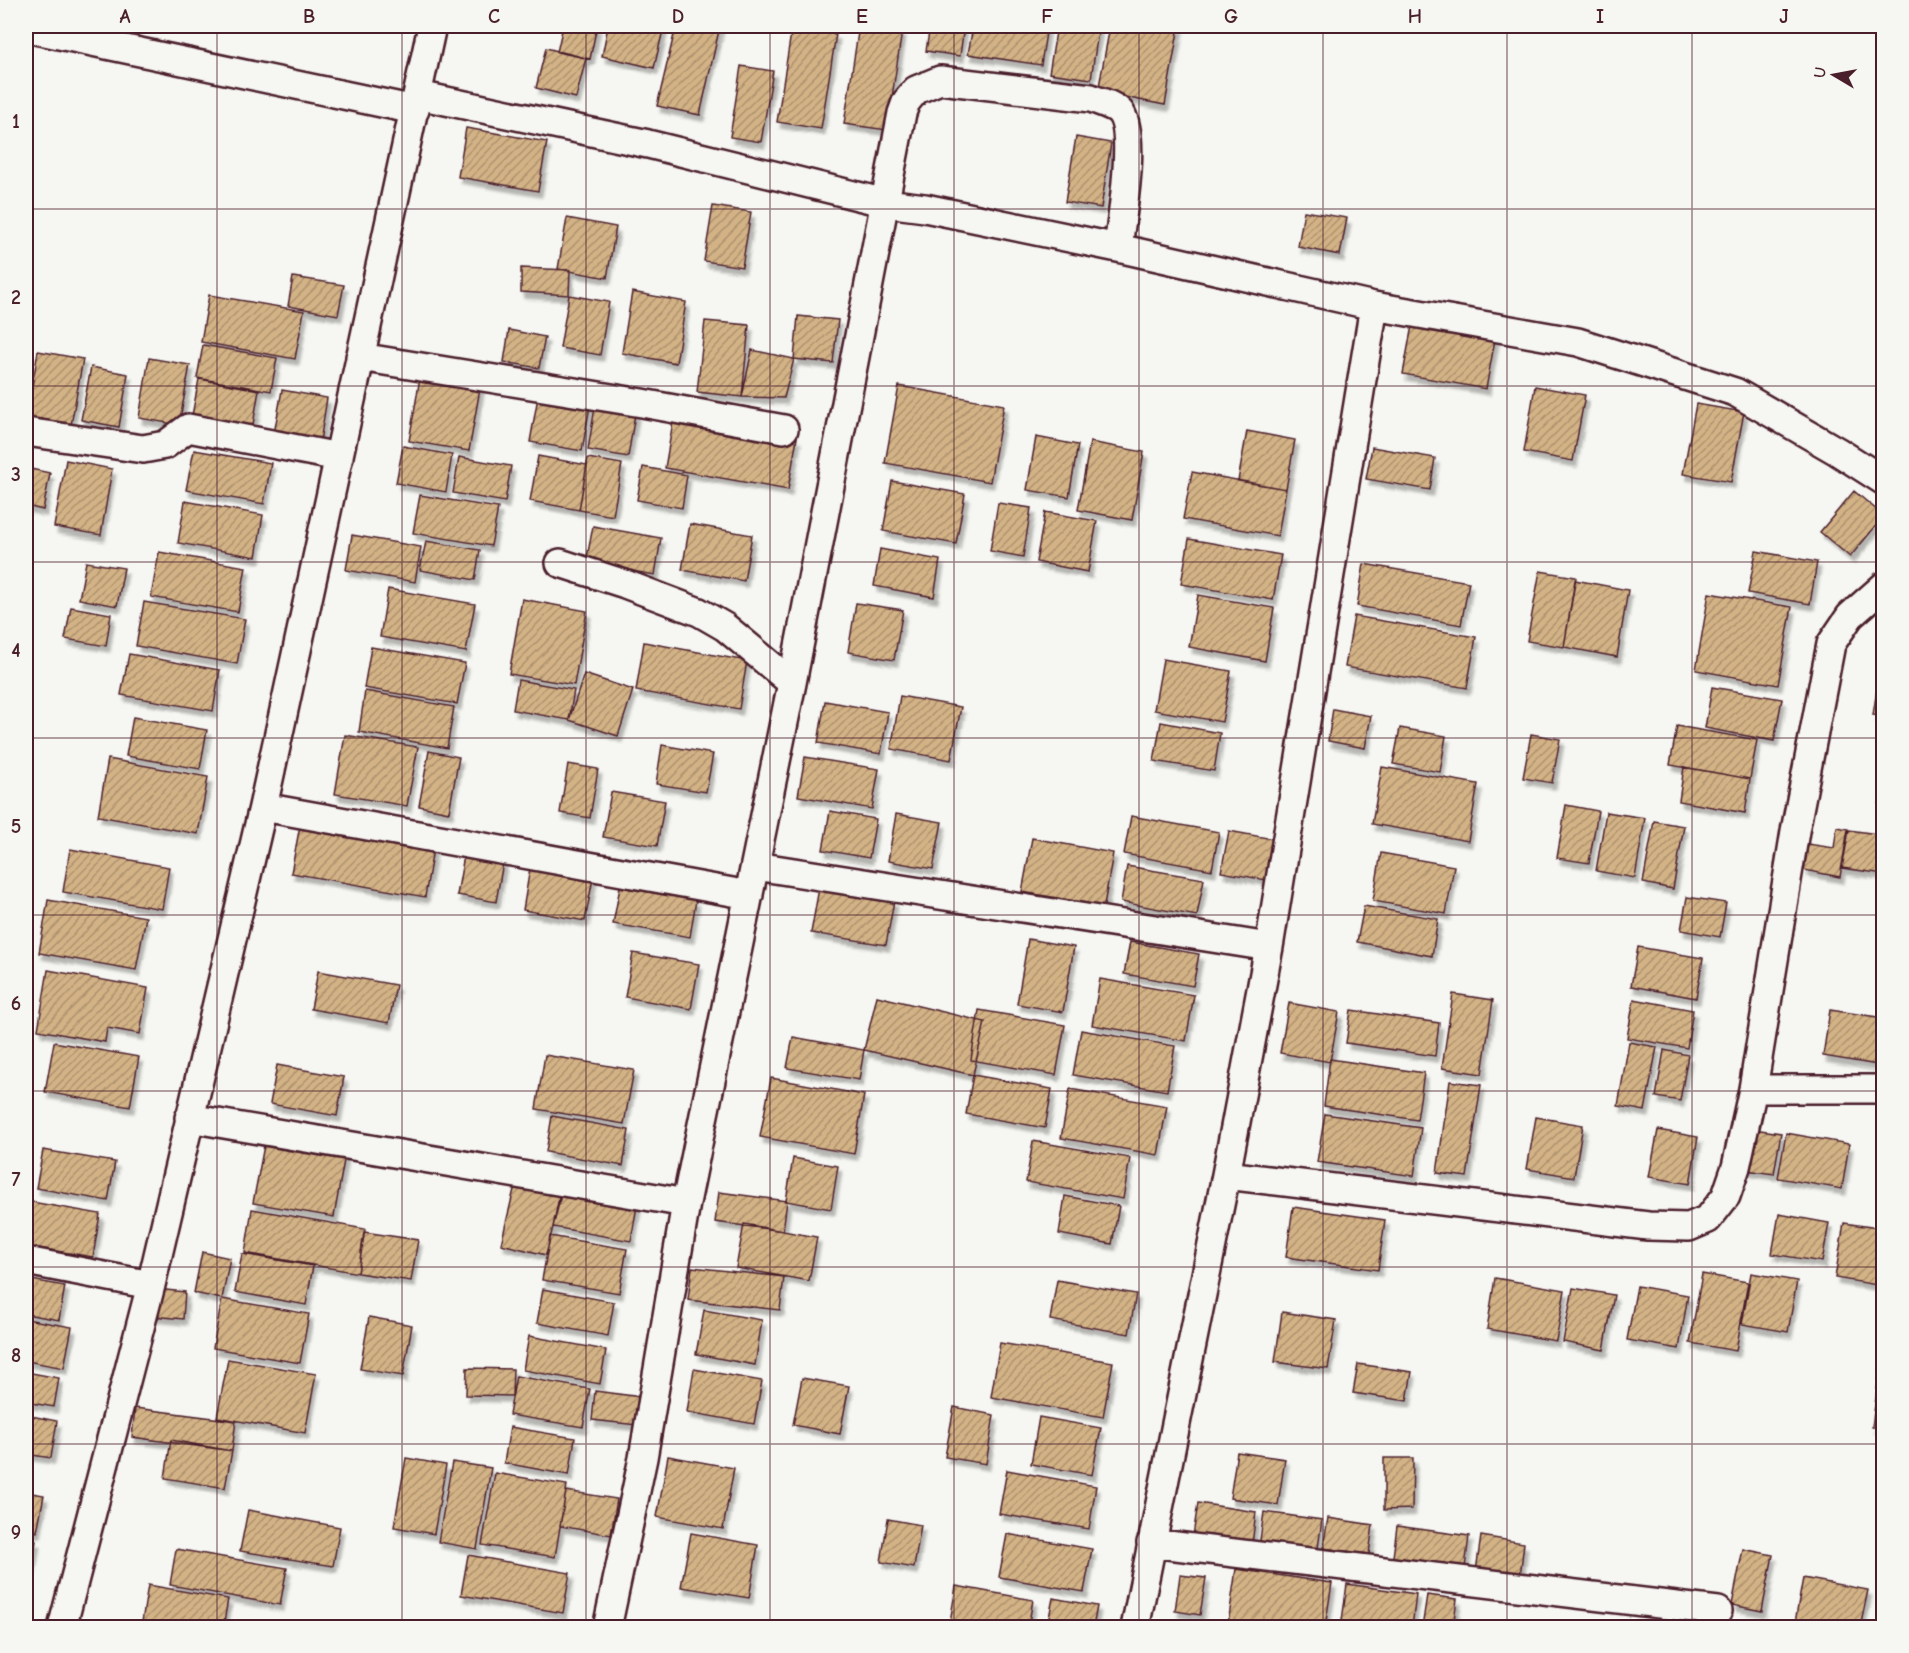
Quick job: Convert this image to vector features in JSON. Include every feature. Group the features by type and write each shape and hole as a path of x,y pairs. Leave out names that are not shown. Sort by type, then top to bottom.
{"street":[{"path":"62,1628 151,1285 263,807 432,26"},
{"path":"26,28 648,144 885,203 925,208 1118,248 1374,306 1578,342 1735,392 1838,451 1884,481"},
{"path":"607,1628 643,1458 686,1203 756,866 902,113 906,102 916,90 940,80 1091,98 1112,106 1121,113 1125,124 1129,163 1118,248"},
{"path":"1135,1628 1226,1175 1269,947 1374,306"},
{"path":"360,357 642,403 784,429"},
{"path":"26,432 143,449 165,445 188,428 339,456"},
{"path":"560,563 625,584 699,612 725,627 792,682"},
{"path":"1226,1175 1648,1226 1689,1227 1708,1219 1726,1196 1736,1167 1753,1089 1795,831 1831,644 1850,616 1884,586"},
{"path":"263,807 749,895"},
{"path":"756,866 1269,947"},
{"path":"1753,1089 1884,1089"},
{"path":"189,1118 686,1203"},
{"path":"26,1261 151,1285"},
{"path":"1151,1543 1718,1611"}],"building":[{"path":"563,26 597,26 590,59 557,52"},
{"path":"608,26 664,26 654,68 602,56"},
{"path":"676,26 720,26 700,115 657,106"},
{"path":"859,26 902,31 887,130 844,124"},
{"path":"930,26 964,26 960,56 926,51"},
{"path":"973,26 1047,26 1041,65 968,54"},
{"path":"1057,26 1099,26 1091,79 1049,73"},
{"path":"1110,26 1179,26 1165,105 1098,92"},
{"path":"792,27 836,34 821,129 777,122"},
{"path":"546,48 586,58 576,98 536,88"},
{"path":"741,66 773,71 761,142 730,137"},
{"path":"466,128 547,142 538,191 458,177"},
{"path":"1076,137 1111,143 1101,208 1065,202"},
{"path":"713,206 751,212 742,267 704,261"},
{"path":"1304,211 1347,218 1340,255 1298,247"},
{"path":"567,218 616,227 607,278 558,269"},
{"path":"521,268 570,270 569,295 521,292"},
{"path":"293,277 344,285 338,315 288,306"},
{"path":"632,292 686,302 676,363 622,353"},
{"path":"209,295 304,311 295,359 201,342"},
{"path":"569,295 609,302 600,355 560,348"},
{"path":"798,316 838,320 833,363 794,359"},
{"path":"1413,320 1496,334 1486,389 1403,374"},
{"path":"705,321 749,325 742,397 697,392"},
{"path":"509,330 545,337 539,368 504,362"},
{"path":"203,345 277,358 271,391 197,378"},
{"path":"752,350 794,359 784,398 742,397"},
{"path":"38,351 83,359 70,431 26,423"},
{"path":"149,358 190,365 179,425 139,418"},
{"path":"91,367 128,374 119,427 81,420"},
{"path":"421,372 481,383 469,451 409,441"},
{"path":"199,379 259,390 251,437 190,426"},
{"path":"899,386 1004,405 990,482 885,463"},
{"path":"1535,386 1585,395 1573,461 1524,452"},
{"path":"282,390 327,398 320,442 274,434"},
{"path":"539,391 591,400 582,451 530,442"},
{"path":"596,401 636,408 628,457 588,450"},
{"path":"1696,404 1744,412 1731,482 1683,474"},
{"path":"674,416 797,438 788,490 665,468"},
{"path":"1247,431 1295,440 1286,489 1238,481"},
{"path":"1036,437 1078,445 1069,497 1027,490"},
{"path":"1090,442 1144,452 1132,520 1078,510"},
{"path":"403,446 452,455 446,492 396,483"},
{"path":"1372,447 1435,458 1430,490 1366,479"},
{"path":"194,450 271,463 264,504 186,490"},
{"path":"538,456 587,465 579,510 530,501"},
{"path":"459,457 511,466 505,502 453,493"},
{"path":"588,458 622,464 613,516 579,510"},
{"path":"66,460 112,469 101,535 54,527"},
{"path":"643,467 687,475 682,508 637,500"},
{"path":"26,468 50,473 43,510 26,506"},
{"path":"1192,472 1286,489 1278,536 1183,519"},
{"path":"892,481 965,494 956,544 883,531"},
{"path":"1854,491 1884,516 1850,557 1820,532"},
{"path":"420,495 498,508 491,546 413,533"},
{"path":"185,501 263,515 256,557 178,543"},
{"path":"998,503 1031,508 1023,557 990,551"},
{"path":"1045,512 1097,521 1088,572 1036,562"},
{"path":"690,524 752,535 744,581 682,570"},
{"path":"593,526 661,538 655,575 586,563"},
{"path":"352,535 421,547 415,582 346,570"},
{"path":"1189,539 1281,555 1273,600 1181,584"},
{"path":"426,541 480,550 475,580 420,570"},
{"path":"880,549 940,560 934,597 874,586"},
{"path":"1756,551 1817,562 1810,604 1748,593"},
{"path":"159,552 246,567 238,612 151,597"},
{"path":"86,562 124,568 117,606 79,599"},
{"path":"1364,564 1469,582 1461,625 1357,606"},
{"path":"1540,571 1576,577 1564,647 1527,641"},
{"path":"1575,580 1628,590 1617,657 1564,647"},
{"path":"388,589 475,604 466,652 380,637"},
{"path":"1709,593 1792,607 1778,685 1696,670"},
{"path":"1198,595 1274,608 1265,661 1189,647"},
{"path":"522,599 587,611 574,685 509,674"},
{"path":"144,602 245,619 237,664 136,646"},
{"path":"856,603 903,610 894,660 848,652"},
{"path":"71,607 111,614 106,646 65,639"},
{"path":"1354,616 1476,637 1467,688 1345,667"},
{"path":"644,642 747,661 739,709 636,691"},
{"path":"371,647 465,663 457,704 364,688"},
{"path":"129,654 220,670 213,711 121,695"},
{"path":"1882,657 1884,657 1884,716 1873,715"},
{"path":"1163,659 1231,671 1222,722 1154,710"},
{"path":"584,674 633,690 618,736 569,720"},
{"path":"518,680 574,690 569,720 513,710"},
{"path":"1712,687 1782,699 1774,741 1705,728"},
{"path":"365,691 454,707 447,748 359,732"},
{"path":"900,696 961,707 951,760 891,749"},
{"path":"825,701 888,712 881,754 818,743"},
{"path":"1333,709 1371,716 1365,748 1328,741"},
{"path":"133,717 207,730 200,769 126,756"},
{"path":"1161,722 1220,733 1214,771 1154,761"},
{"path":"1677,726 1757,740 1750,779 1670,765"},
{"path":"1400,728 1446,736 1440,772 1393,764"},
{"path":"1531,734 1560,739 1552,783 1523,778"},
{"path":"345,735 418,747 407,806 335,794"},
{"path":"662,745 713,754 706,792 656,784"},
{"path":"429,751 459,757 449,812 419,806"},
{"path":"805,757 879,769 872,809 798,796"},
{"path":"108,759 208,777 198,834 98,816"},
{"path":"568,764 598,769 590,818 560,813"},
{"path":"1382,767 1478,784 1468,841 1372,824"},
{"path":"1684,767 1750,779 1745,813 1679,801"},
{"path":"1884,780 1884,826 1876,825"},
{"path":"611,792 665,801 657,846 603,837"},
{"path":"1566,805 1598,811 1589,863 1557,858"},
{"path":"830,811 876,819 869,858 823,850"},
{"path":"1606,812 1645,818 1635,878 1596,871"},
{"path":"896,814 942,822 933,869 888,861"},
{"path":"1131,816 1219,832 1212,870 1124,854"},
{"path":"301,820 434,843 425,897 291,873"},
{"path":"1654,821 1684,826 1673,889 1643,883"},
{"path":"1837,827 1848,829 1840,877 1804,870 1808,844 1834,848"},
{"path":"1849,830 1884,835 1884,874 1842,868"},
{"path":"1229,831 1273,839 1266,880 1221,872"},
{"path":"1032,838 1113,853 1104,906 1022,892"},
{"path":"466,844 505,851 496,902 457,895"},
{"path":"70,849 169,867 162,909 63,892"},
{"path":"1381,853 1454,866 1446,914 1373,901"},
{"path":"531,862 594,873 585,921 523,910"},
{"path":"1127,866 1204,879 1197,916 1121,902"},
{"path":"620,887 696,900 690,937 613,924"},
{"path":"819,888 894,901 886,945 811,933"},
{"path":"1687,897 1726,903 1720,937 1681,930"},
{"path":"48,900 146,917 136,970 39,953"},
{"path":"1364,906 1438,919 1432,956 1357,942"},
{"path":"1028,939 1074,947 1063,1012 1017,1004"},
{"path":"1130,942 1199,954 1193,986 1124,974"},
{"path":"1638,947 1703,958 1696,998 1631,986"},
{"path":"633,953 699,964 691,1009 625,997"},
{"path":"48,970 148,988 140,1034 107,1028 105,1042 38,1030"},
{"path":"318,971 396,985 389,1023 311,1009"},
{"path":"1100,979 1194,995 1186,1041 1092,1025"},
{"path":"1453,994 1493,1000 1482,1074 1442,1068"},
{"path":"877,996 985,1022 973,1075 864,1050"},
{"path":"1634,999 1693,1010 1687,1048 1627,1038"},
{"path":"1289,1003 1339,1012 1330,1062 1280,1053"},
{"path":"979,1010 1065,1025 1056,1075 971,1060"},
{"path":"1351,1010 1439,1023 1435,1056 1346,1043"},
{"path":"1830,1010 1884,1018 1884,1066 1823,1056"},
{"path":"1081,1030 1175,1046 1167,1091 1073,1075"},
{"path":"793,1037 864,1050 859,1080 787,1068"},
{"path":"54,1042 139,1057 130,1107 45,1092"},
{"path":"1629,1042 1657,1047 1645,1111 1618,1106"},
{"path":"1664,1050 1688,1055 1680,1101 1656,1097"},
{"path":"545,1055 634,1070 624,1124 536,1109"},
{"path":"1330,1059 1424,1073 1417,1120 1324,1106"},
{"path":"277,1065 344,1077 337,1116 270,1104"},
{"path":"973,1075 1052,1089 1045,1128 966,1114"},
{"path":"771,1078 864,1095 854,1154 760,1137"},
{"path":"1450,1081 1481,1085 1467,1177 1437,1173"},
{"path":"1070,1089 1167,1106 1158,1155 1061,1138"},
{"path":"1325,1114 1421,1128 1414,1176 1317,1162"},
{"path":"552,1116 629,1130 623,1166 546,1152"},
{"path":"1536,1117 1583,1125 1574,1177 1527,1169"},
{"path":"1753,1129 1781,1133 1774,1174 1746,1170"},
{"path":"1658,1130 1698,1137 1690,1184 1649,1177"},
{"path":"1786,1133 1849,1144 1842,1189 1778,1178"},
{"path":"266,1135 346,1149 334,1217 253,1203"},
{"path":"1033,1141 1130,1158 1123,1199 1026,1182"},
{"path":"43,1150 115,1162 108,1201 36,1188"},
{"path":"793,1158 838,1166 831,1209 786,1201"},
{"path":"516,1181 562,1191 546,1255 501,1244"},
{"path":"561,1187 638,1200 631,1241 553,1227"},
{"path":"719,1192 787,1201 783,1231 715,1222"},
{"path":"1065,1196 1119,1206 1112,1244 1059,1234"},
{"path":"26,1201 100,1214 93,1257 26,1246"},
{"path":"1293,1207 1385,1220 1378,1270 1286,1257"},
{"path":"252,1209 365,1229 358,1273 245,1253"},
{"path":"1779,1214 1829,1223 1822,1262 1772,1254"},
{"path":"1844,1223 1884,1229 1884,1249 1877,1285 1835,1278"},
{"path":"744,1224 817,1237 809,1281 736,1268"},
{"path":"364,1232 418,1240 411,1281 358,1273"},
{"path":"550,1236 627,1249 619,1293 542,1280"},
{"path":"202,1252 230,1258 222,1299 194,1293"},
{"path":"242,1254 313,1266 306,1305 235,1292"},
{"path":"692,1267 784,1277 780,1310 688,1300"},
{"path":"1751,1273 1797,1281 1788,1332 1742,1324"},
{"path":"1702,1274 1748,1282 1736,1351 1690,1343"},
{"path":"1495,1278 1565,1290 1556,1341 1487,1329"},
{"path":"26,1279 65,1286 59,1320 26,1314"},
{"path":"1057,1280 1136,1294 1129,1334 1050,1320"},
{"path":"1637,1286 1688,1295 1679,1349 1627,1340"},
{"path":"1573,1288 1614,1295 1604,1350 1563,1342"},
{"path":"156,1289 185,1292 183,1319 153,1316"},
{"path":"543,1289 614,1302 608,1336 537,1323"},
{"path":"222,1299 309,1314 300,1363 213,1348"},
{"path":"704,1310 762,1320 755,1365 696,1354"},
{"path":"1282,1312 1336,1320 1328,1369 1275,1362"},
{"path":"369,1317 412,1325 403,1376 360,1369"},
{"path":"26,1319 72,1327 64,1368 26,1361"},
{"path":"529,1336 606,1350 600,1384 523,1370"},
{"path":"1000,1343 1113,1362 1103,1417 991,1397"},
{"path":"228,1359 316,1374 305,1433 217,1417"},
{"path":"1358,1364 1412,1372 1407,1401 1353,1393"},
{"path":"467,1368 513,1369 512,1396 466,1395"},
{"path":"1880,1368 1884,1368 1884,1429 1872,1427"},
{"path":"694,1369 762,1381 754,1424 687,1412"},
{"path":"26,1372 59,1378 54,1407 26,1402"},
{"path":"516,1376 590,1389 583,1427 509,1415"},
{"path":"802,1378 849,1386 840,1434 793,1425"},
{"path":"595,1391 641,1397 637,1425 592,1420"},
{"path":"954,1407 994,1415 986,1464 945,1457"},
{"path":"135,1408 236,1421 232,1451 132,1437"},
{"path":"26,1415 57,1421 51,1458 26,1454"},
{"path":"1039,1417 1101,1428 1092,1475 1031,1464"},
{"path":"510,1427 575,1438 569,1475 504,1463"},
{"path":"171,1440 232,1451 225,1488 165,1478"},
{"path":"1237,1452 1285,1459 1278,1505 1230,1498"},
{"path":"668,1456 734,1468 723,1529 657,1517"},
{"path":"406,1458 446,1465 434,1534 394,1527"},
{"path":"1384,1458 1413,1458 1412,1509 1384,1510"},
{"path":"452,1462 491,1468 477,1549 438,1542"},
{"path":"1007,1470 1096,1486 1089,1529 999,1514"},
{"path":"495,1473 567,1485 555,1557 482,1545"},
{"path":"566,1491 617,1499 611,1535 560,1526"},
{"path":"26,1492 44,1495 37,1532 26,1530"},
{"path":"1198,1503 1256,1512 1252,1545 1193,1536"},
{"path":"248,1510 340,1527 333,1566 240,1551"},
{"path":"1264,1512 1322,1520 1317,1555 1259,1547"},
{"path":"1328,1518 1373,1525 1369,1554 1323,1548"},
{"path":"888,1519 921,1525 914,1568 881,1562"},
{"path":"1397,1526 1469,1536 1465,1568 1393,1557"},
{"path":"691,1533 758,1545 749,1598 681,1587"},
{"path":"1007,1534 1092,1549 1084,1592 999,1577"},
{"path":"1481,1536 1524,1543 1520,1577 1476,1571"},
{"path":"26,1539 36,1541 30,1575 26,1575"},
{"path":"176,1549 287,1568 280,1605 170,1585"},
{"path":"1743,1549 1773,1555 1762,1611 1732,1605"},
{"path":"468,1555 570,1573 563,1613 461,1595"},
{"path":"1236,1569 1332,1583 1325,1628 1256,1628 1228,1624"},
{"path":"1180,1575 1206,1578 1200,1615 1175,1611"},
{"path":"1803,1578 1868,1590 1860,1628 1794,1628"},
{"path":"1347,1584 1416,1594 1412,1628 1341,1628"},
{"path":"148,1585 228,1599 223,1628 141,1628"},
{"path":"956,1586 1033,1600 1028,1628 949,1628"},
{"path":"1427,1595 1457,1599 1453,1628 1422,1628"},
{"path":"1053,1598 1097,1606 1093,1628 1047,1627"}]}
